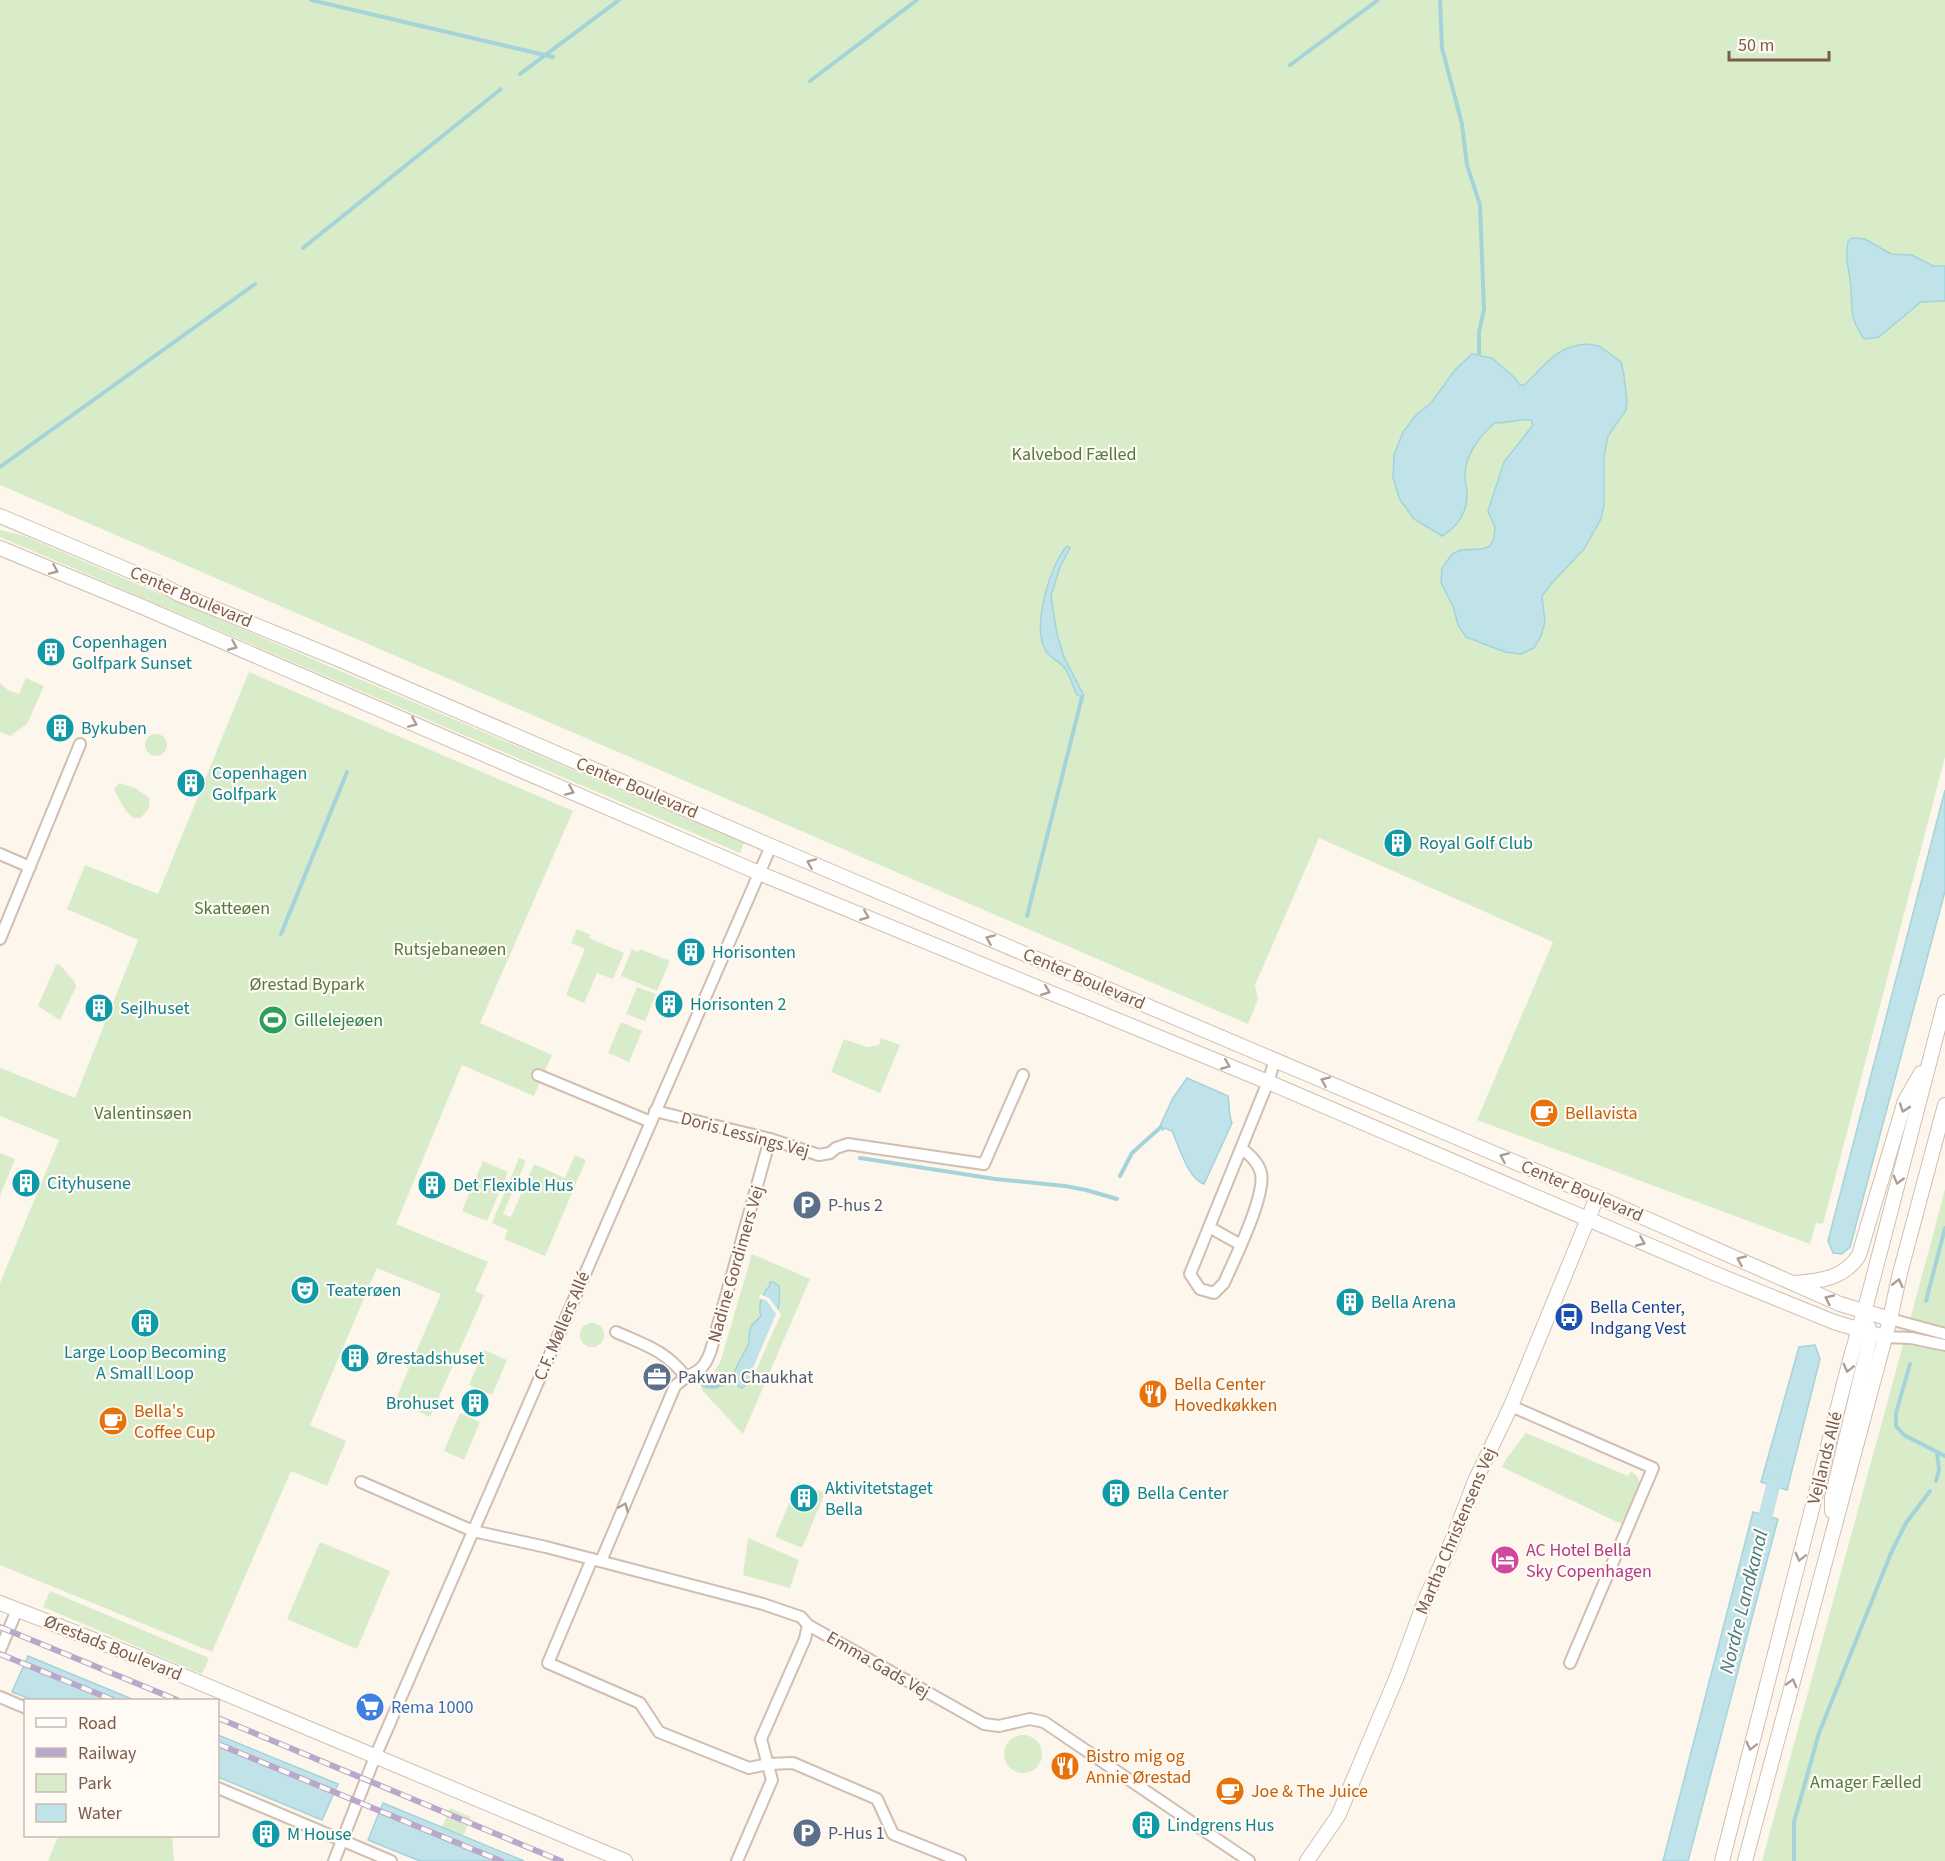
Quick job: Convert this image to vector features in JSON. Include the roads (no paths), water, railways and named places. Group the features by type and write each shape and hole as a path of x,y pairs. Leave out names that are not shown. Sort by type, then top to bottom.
{"street":[{"name":"Center Boulevard","path":"0,516 1597,1197 1840,1304 1890,1320"},
{"name":"Center Boulevard","path":"0,548 138,605 759,873 1268,1082 1726,1278 1871,1334"},
{"path":"0,939 80,744"},
{"name":"C.F. Møllers Allé","path":"375,1757 771,846"},
{"path":"0,854 30,867"},
{"name":"Vejlands Allé","path":"1744,1861 1832,1536 1871,1334 1864,1312 1945,1002"},
{"name":"Vejlands Allé","path":"1795,1283 1831,1279 1850,1267 1859,1255 1905,1101 1931,1056"},
{"path":"1241,1148 1252,1156 1261,1174 1260,1196 1224,1283 1214,1293 1200,1289 1190,1274 1275,1060"},
{"path":"538,1075 653,1117"},
{"name":"Doris Lessings Vej","path":"653,1117 770,1139 819,1155 830,1154 836,1148 848,1144 984,1164 1023,1075"},
{"name":"Vejlands Allé","path":"1722,1861 1871,1334 1890,1320 1900,1273 1945,1105"},
{"name":"Nadine Gordimers Vej","path":"768,1764 749,1768 659,1732 640,1702 548,1663 675,1386 686,1377 701,1370 707,1361 770,1139"},
{"name":"Martha Christensens Vej","path":"1306,1861 1338,1816 1396,1679 1426,1598 1452,1541 1475,1481 1510,1406 1597,1197"},
{"path":"1209,1227 1240,1245"},
{"path":"1890,1320 1945,1334"},
{"path":"616,1332 663,1353 686,1377"},
{"path":"1871,1334 1911,1338 1945,1345"},
{"path":"1510,1406 1653,1468 1570,1663"},
{"path":"361,1482 473,1530"},
{"name":"Emma Gads Vej","path":"473,1530 785,1610 801,1617 808,1625 984,1724 999,1726 1030,1719 1044,1722 1250,1861"},
{"name":"Ørestads Boulevard","path":"0,1603 150,1662 625,1861"},
{"path":"0,1650 17,1610"},
{"path":"737,1861 772,1780 761,1739 805,1639 808,1625"},
{"path":"0,1697 24,1707"},
{"path":"334,1861 375,1757"},
{"path":"768,1764 793,1763 877,1798 893,1833 960,1861"},
{"path":"219,1788 391,1861"}],"water":[{"path":"1852,238 1865,239 1891,254 1912,255 1933,266 1945,266 1945,301 1921,302 1879,337 1864,339 1855,323 1852,310 1847,253 1848,242"},
{"path":"1587,344 1599,346 1621,362 1627,401 1626,410 1608,436 1604,456 1604,505 1601,519 1584,549 1542,596 1545,622 1534,648 1521,654 1505,652 1466,637 1458,625 1453,606 1441,583 1442,568 1452,554 1461,550 1482,549 1490,546 1494,538 1495,527 1488,511 1504,462 1533,425 1531,420 1495,423 1479,439 1466,468 1466,507 1457,524 1442,536 1414,519 1400,500 1393,478 1394,455 1403,432 1416,415 1431,403 1455,370 1472,354 1492,358 1520,385 1524,385 1551,358 1567,349"},
{"path":"1067,546 1070,548 1060,567 1051,596 1057,634 1064,657 1084,696 1082,697 1077,695 1065,669 1046,651 1042,640 1044,597 1054,567"},
{"path":"1945,790 1945,891 1850,1247 1842,1254 1833,1253 1828,1241"},
{"path":"1187,1078 1228,1096 1229,1100 1232,1123 1204,1184 1193,1176 1172,1131 1165,1128 1163,1130 1160,1126 1173,1098"},
{"path":"770,1282 779,1286 775,1321 751,1376 742,1388 738,1386 734,1374 749,1343 751,1326 761,1316 760,1304"},
{"name":"Nordre Landkanal","path":"1815,1345 1820,1359 1787,1490 1761,1482 1799,1347"},
{"name":"Nordre Landkanal","path":"1753,1512 1778,1519 1688,1861 1663,1861"},
{"path":"28,1656 132,1699 30,1699 12,1692"},
{"path":"219,1735 338,1784 322,1820 219,1777"},
{"path":"383,1803 524,1861 420,1861 368,1840"}],"waterway":[{"path":"311,0 553,57"},
{"path":"520,74 619,0"},
{"path":"810,81 917,0"},
{"path":"1290,65 1378,0"},
{"path":"1440,0 1442,48 1462,124 1467,165 1480,205 1484,309 1479,332 1479,354"},
{"path":"303,248 501,89"},
{"path":"0,467 255,284"},
{"path":"1027,916 1082,697"},
{"path":"281,934 347,772"},
{"path":"1120,1176 1132,1153 1161,1127"},
{"path":"860,1158 995,1179 1065,1186 1117,1199"},
{"path":"1926,1301 1945,1228"},
{"path":"1910,1364 1896,1413 1896,1426 1904,1435 1945,1456"},
{"path":"703,1385 711,1387 720,1385 732,1378 734,1374"},
{"path":"1936,1481 1939,1470 1937,1452"},
{"name":"Nordre Landkanal","path":"1761,1533 1778,1467"},
{"path":"1794,1861 1794,1822 1819,1733 1891,1553 1906,1523 1930,1491"}],"railway":[{"path":"0,1627 175,1699"},
{"path":"0,1654 111,1699"},
{"path":"219,1718 561,1861"},
{"path":"219,1744 501,1861"}],"place":[{"name":"Copenhagen Golfpark Sunset","path":"51,652"},
{"name":"Bykuben","path":"60,728"},
{"name":"Copenhagen Golfpark","path":"191,783"},
{"name":"Royal Golf Club","path":"1398,843"},
{"name":"Horisonten","path":"691,952"},
{"name":"Horisonten 2","path":"669,1004"},
{"name":"Sejlhuset","path":"99,1008"},
{"name":"Gillelejeøen","path":"273,1020"},
{"name":"Bellavista","path":"1544,1113"},
{"name":"Cityhusene","path":"26,1183"},
{"name":"Det Flexible Hus","path":"432,1185"},
{"name":"P-hus 2","path":"807,1205"},
{"name":"Teaterøen","path":"305,1290"},
{"name":"Bella Arena","path":"1350,1302"},
{"name":"Bella Center, Indgang Vest","path":"1569,1317"},
{"name":"Large Loop Becoming A Small Loop","path":"145,1323"},
{"name":"Ørestadshuset","path":"355,1358"},
{"name":"Pakwan Chaukhat","path":"657,1377"},
{"name":"Bella Center Hovedkøkken","path":"1153,1394"},
{"name":"Brohuset","path":"475,1403"},
{"name":"Bella's Coffee Cup","path":"113,1421"},
{"name":"Bella Center","path":"1116,1493"},
{"name":"Aktivitetstaget Bella","path":"804,1498"},
{"name":"AC Hotel Bella Sky Copenhagen","path":"1505,1560"},
{"name":"Rema 1000","path":"370,1707"},
{"name":"Bistro mig og Annie Ørestad","path":"1065,1766"},
{"name":"Joe & The Juice","path":"1230,1791"},
{"name":"Lindgrens Hus","path":"1146,1825"},
{"name":"P-Hus 1","path":"807,1833"},
{"name":"M House","path":"266,1834"}],"park label":[{"name":"Kalvebod Fælled","path":"1074,454"},
{"name":"Skatteøen","path":"232,908"},
{"name":"Rutsjebaneøen","path":"450,949"},
{"name":"Ørestad Bypark","path":"307,984"},
{"name":"Valentinsøen","path":"143,1113"},
{"name":"Amager Fælled","path":"1866,1782"}]}
